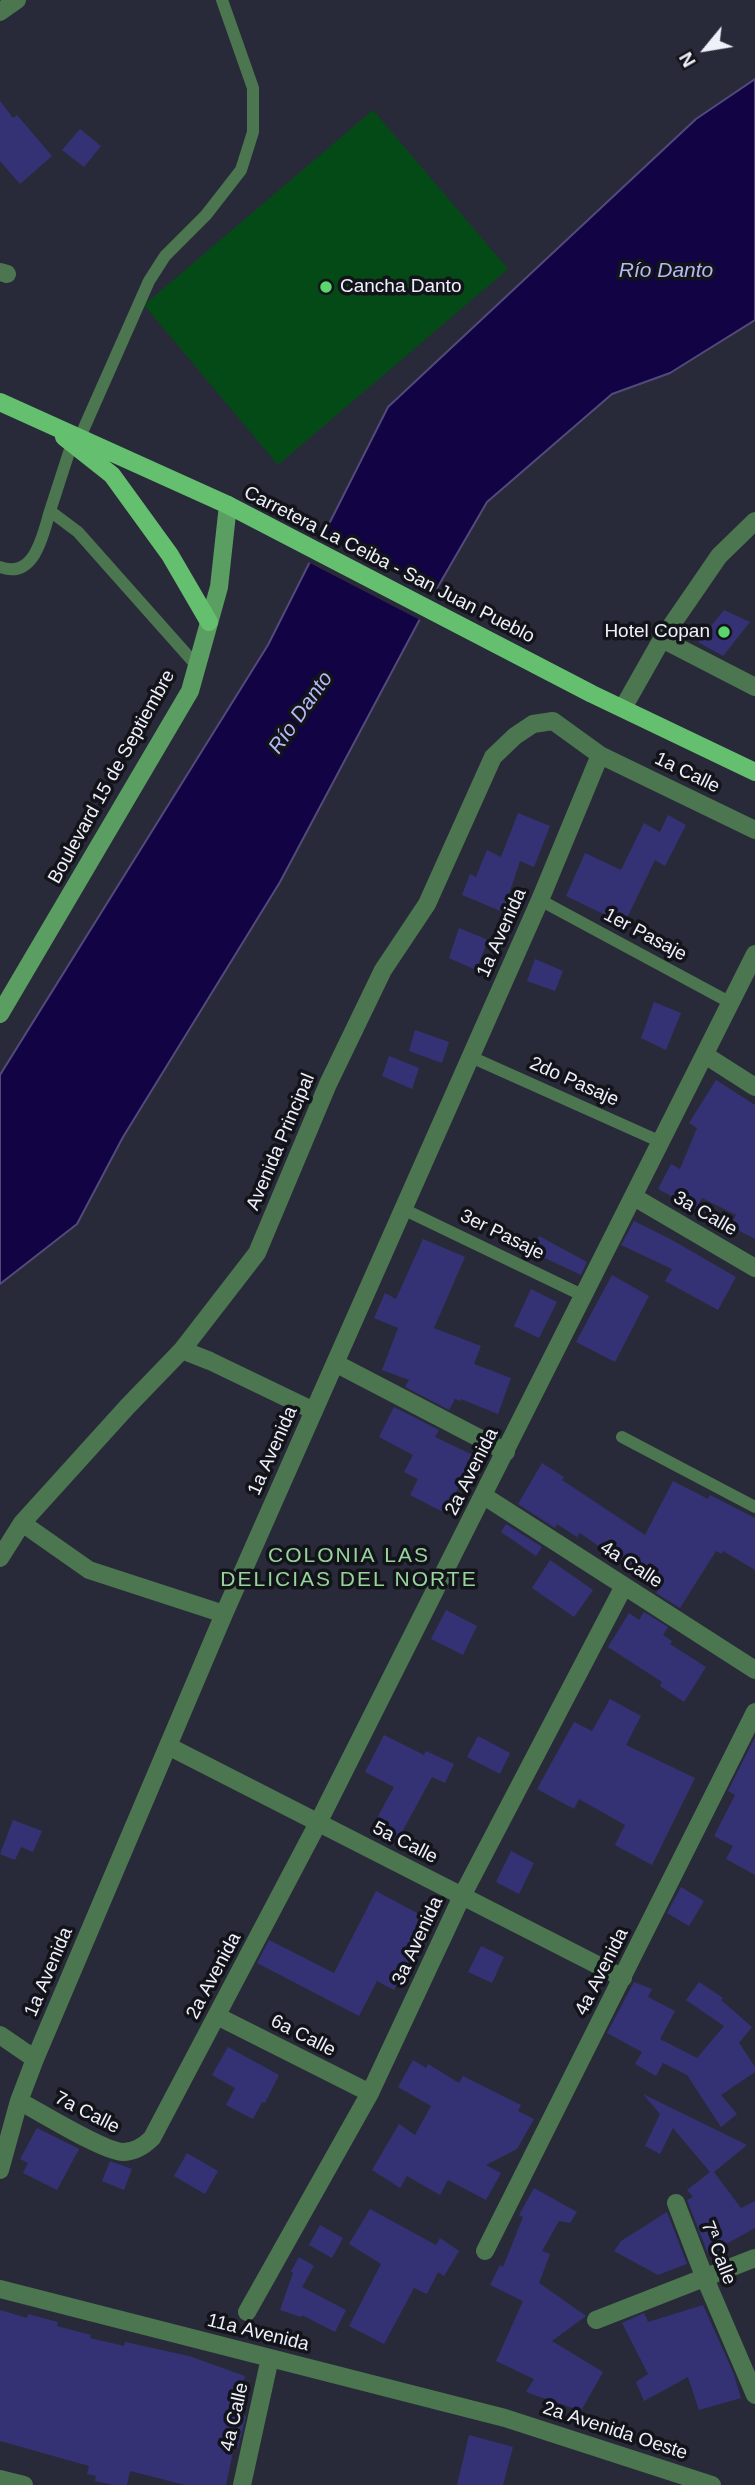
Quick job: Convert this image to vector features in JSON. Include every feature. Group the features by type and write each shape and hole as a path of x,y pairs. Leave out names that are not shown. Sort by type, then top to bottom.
{"main road":[{"name":"Carretera La Ceiba - San Juan Pueblo","path":"0,402 44,420 76,440 228,505 592,694 755,772"},
{"path":"76,440 112,475 170,555 209,622"}],"street":[{"path":"0,12 17,0"},
{"name":"Boulevard 15 de Septiembre","path":"0,1014 190,691 219,587 228,505"},
{"path":"623,708 662,639 719,556 748,538 755,521"},
{"path":"662,639 755,687"},
{"name":"1a Calle","path":"553,721 600,755 755,830"},
{"name":"Avenida Principal","path":"0,1558 22,1523 182,1350 257,1253 328,1084 383,970 426,904 494,757 515,736 533,724 553,721"},
{"name":"1a Avenida","path":"1,2163 19,2101 35,2059 224,1614 540,900 600,755"},
{"name":"2a Avenida","path":"138,2149 152,2138 318,1823 755,954"},
{"path":"705,1055 755,1087"},
{"name":"3a Calle","path":"634,1197 755,1268"},
{"path":"182,1350 314,1411"},
{"path":"335,1363 506,1452"},
{"name":"4a Calle","path":"484,1496 755,1670"},
{"path":"22,1523 89,1570 224,1614"},
{"name":"3a Avenida","path":"247,2312 370,2093 462,1896 624,1586"},
{"name":"4a Avenida","path":"485,2250 755,1712"},
{"name":"5a Calle","path":"168,1746 623,1978"},
{"name":"6a Calle","path":"217,2016 370,2093"},
{"path":"0,2035 35,2059"},
{"name":"7a Calle","path":"19,2101 112,2151 130,2152 138,2149"},
{"name":"7ª Calle","path":"676,2203 755,2395"},
{"path":"596,2320 755,2258"},
{"name":"11a Avenida","path":"0,2289 505,2418"},
{"name":"4a Calle","path":"242,2485 270,2358"},
{"name":"2a Avenida Oeste","path":"505,2418 712,2485"},
{"path":"0,2479 24,2485"}],"lane":[{"path":"0,567 9,570 21,567 35,557 76,440 149,281 164,256 206,215 241,170 253,132 253,88 222,0"},
{"path":"50,511 78,532 197,666"},
{"name":"1er Pasaje","path":"540,900 732,1003"},
{"name":"2do Pasaje","path":"471,1057 661,1142"},
{"name":"3er Pasaje","path":"403,1209 583,1296"},
{"path":"622,1437 755,1507"}],"green space":[{"name":"Cancha Danto","path":"373,110 508,269 278,465 144,305"}],"water":[{"name":"Río Danto","path":"755,79 755,320 670,373 612,394 487,502 429,602 280,882 123,1137 77,1224 0,1284 0,1075 268,645 388,407 696,119"}],"pier":[{"path":"320,534 437,594 422,621 306,561"}],"building":[{"path":"0,101 13,118 17,115 52,156 20,184 0,161"},
{"path":"80,129 101,146 84,167 62,150"},
{"name":"Hotel Copan","path":"724,610 750,622 723,656 698,642"},
{"path":"518,813 550,826 534,867 520,861 503,912 462,895 470,874 476,877 487,850 501,857"},
{"path":"668,815 686,825 665,866 655,860 624,924 566,896 585,853 621,870 644,823 660,832"},
{"path":"459,928 488,940 476,970 449,958"},
{"path":"535,959 563,971 555,991 527,981"},
{"path":"654,1002 681,1013 666,1050 641,1038"},
{"path":"415,1030 449,1042 442,1063 409,1051"},
{"path":"389,1056 419,1068 412,1089 382,1076"},
{"path":"716,1080 755,1105 755,1239 730,1226 736,1215 702,1198 696,1209 658,1189 671,1164 680,1169 697,1128 689,1123"},
{"path":"634,1221 736,1277 718,1310 665,1281 672,1269 621,1245"},
{"path":"539,1236 587,1262 581,1275 532,1252"},
{"path":"423,1239 465,1257 434,1328 481,1346 474,1364 511,1378 498,1414 461,1399 455,1399 449,1410 405,1387 409,1380 382,1370 398,1328 374,1318 385,1293 396,1299"},
{"path":"612,1275 649,1296 615,1362 576,1342"},
{"path":"531,1289 557,1302 539,1338 514,1326"},
{"path":"394,1407 439,1430 435,1437 475,1456 445,1513 410,1495 418,1479 404,1472 413,1455 379,1437"},
{"path":"542,1463 564,1477 562,1480 645,1535 673,1481 708,1499 710,1495 755,1518 755,1570 723,1551 722,1554 716,1551 680,1608 656,1593 659,1589 580,1533 577,1537 557,1524 555,1528 518,1504"},
{"path":"506,1524 542,1547 536,1556 501,1532"},
{"path":"550,1560 593,1590 574,1617 532,1588"},
{"path":"446,1610 477,1626 463,1655 431,1639"},
{"path":"644,1612 668,1627 663,1635 672,1641 670,1644 706,1667 684,1702 660,1686 662,1682 608,1647 629,1613 639,1620"},
{"path":"610,1699 641,1716 626,1745 695,1778 652,1865 615,1845 625,1825 579,1799 574,1809 537,1789 574,1722 592,1731"},
{"path":"384,1735 424,1755 426,1751 454,1764 445,1783 432,1777 397,1841 372,1827 394,1787 365,1772"},
{"path":"478,1736 510,1753 500,1774 467,1757"},
{"path":"755,1737 755,1875 726,1859 733,1846 714,1836 735,1795 728,1791"},
{"path":"13,1820 42,1831 33,1852 21,1847 15,1860 0,1854"},
{"path":"511,1851 534,1863 519,1894 496,1882"},
{"path":"681,1887 704,1901 689,1926 667,1913"},
{"path":"376,1891 430,1920 394,1990 377,1981 359,2016 257,1963 269,1940 334,1973"},
{"path":"481,1946 504,1957 492,1983 468,1972"},
{"path":"634,1982 652,1989 648,1997 675,2011 660,2039 697,2058 724,2026 686,2000 699,1982 723,1998 721,2000 752,2027 739,2043 755,2067 755,2072 721,2095 737,2114 721,2127 687,2075 663,2063 656,2076 635,2064 642,2052 607,2033"},
{"path":"228,2047 279,2075 265,2103 262,2102 253,2119 226,2105 235,2088 212,2075"},
{"path":"413,2060 426,2068 428,2064 459,2083 463,2076 521,2105 518,2111 534,2119 517,2149 486,2165 501,2173 486,2200 448,2180 440,2195 407,2176 400,2188 372,2170 399,2124 415,2135 431,2106 398,2087"},
{"path":"643,2094 747,2145 714,2172 741,2208 755,2201 755,2228 708,2254 687,2200 693,2197 687,2190 710,2172 673,2128 660,2154 645,2146 660,2114"},
{"path":"37,2128 79,2149 57,2190 23,2173 28,2163 20,2159"},
{"path":"187,2153 218,2171 205,2194 174,2176"},
{"path":"110,2161 132,2169 124,2190 102,2181"},
{"path":"534,2188 577,2212 570,2223 559,2221 542,2251 550,2254 539,2283 586,2316 552,2341 603,2372 581,2411 526,2392 534,2379 496,2361 523,2301 490,2285 500,2265 503,2267 523,2217 519,2215"},
{"path":"370,2209 436,2245 440,2238 459,2251 444,2276 438,2272 427,2294 414,2288 384,2344 349,2326 381,2264 349,2244"},
{"path":"667,2212 687,2264 658,2275 614,2251 621,2241"},
{"path":"320,2225 343,2238 332,2258 309,2245"},
{"path":"299,2257 314,2266 302,2287 346,2310 335,2332 302,2315 301,2317 280,2310 293,2273 291,2271"},
{"path":"703,2305 733,2372 741,2398 699,2410 688,2377 644,2401 636,2382 648,2374 622,2323 644,2313 648,2322"},
{"path":"0,2310 27,2318 28,2314 58,2322 57,2326 91,2335 90,2338 124,2346 125,2342 189,2356 245,2376 235,2414 246,2416 238,2448 234,2447 226,2485 185,2485 130,2471 127,2485 113,2485 95,2481 96,2476 87,2474 89,2466 0,2441"},
{"path":"469,2435 513,2447 503,2485 457,2485"}],"place":[{"name":"Cancha Danto","path":"326,287"},
{"name":"Hotel Copan","path":"724,632"}],"district":[{"name":"COLONIA LAS DELICIAS DEL NORTE","path":"349,1568"}]}
